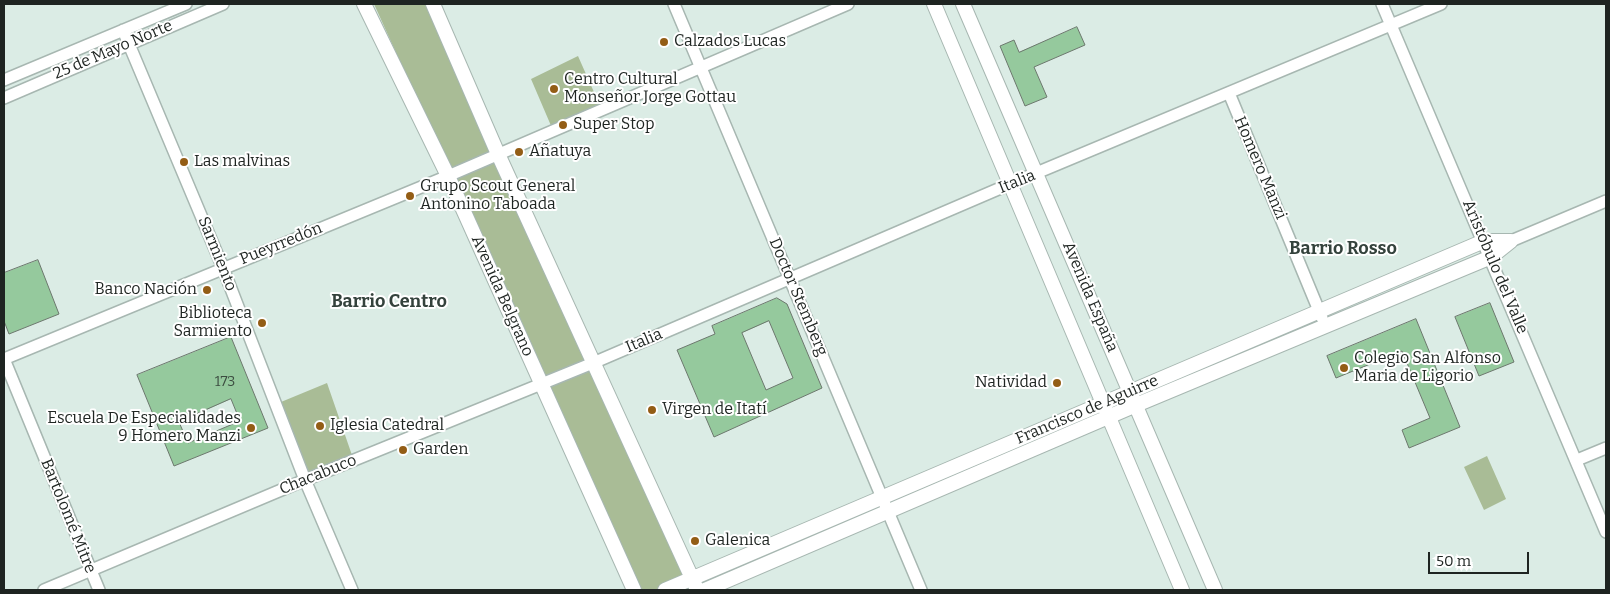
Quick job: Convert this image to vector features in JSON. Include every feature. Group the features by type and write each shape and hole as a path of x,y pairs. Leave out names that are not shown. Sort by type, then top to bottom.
{"street":[{"name":"25 de Mayo Norte","path":"4,80 186,4"},
{"name":"25 de Mayo Norte","path":"4,98 223,4"},
{"name":"Avenida Belgrano","path":"364,4 448,176 634,590"},
{"path":"433,4 498,154 695,584"},
{"name":"Doctor Stemberg","path":"674,4 921,590"},
{"name":"Pueyrredón","path":"4,359 448,176 848,4"},
{"name":"Avenida España","path":"934,4 1182,590"},
{"name":"Avenida España","path":"963,4 1215,590"},
{"name":"Aristóbulo del Valle","path":"1382,4 1491,257 1606,532"},
{"name":"Italia","path":"593,363 1010,184 1441,4"},
{"name":"Sarmiento","path":"123,30 224,268 305,480 352,590"},
{"name":"Homero Manzi","path":"1229,93 1326,326"},
{"name":"Francisco de Aguirre","path":"665,590 695,584 881,498 1103,404 1133,398 1326,326 1491,257 1511,241 1606,201"},
{"name":"Francisco de Aguirre","path":"705,590 1108,417 1133,398 1320,311 1484,241 1511,241"},
{"name":"Bartolomé Mitre","path":"4,359 99,590"},
{"name":"Chacabuco","path":"44,590 305,480 593,363"},
{"path":"1577,460 1606,448"}],"green space":[{"path":"374,4 429,4 693,590 639,590"},
{"path":"578,56 601,108 552,128 531,79"},
{"path":"327,383 354,461 311,480 281,402"},
{"path":"1487,456 1506,499 1484,510 1464,467"}],"building":[{"path":"1077,27 1085,45 1034,67 1047,97 1025,106 1000,46 1014,40 1019,52"},
{"path":"38,260 59,314 9,334 4,321 4,273"},
{"path":"777,298 787,304 822,388 714,437 677,350 715,334 712,326","holes":["769,321 793,378 766,390 742,333"]},
{"path":"1490,303 1514,362 1479,376 1455,317"},
{"path":"1416,319 1460,427 1409,448 1402,430 1430,418 1402,351 1336,378 1327,356"},
{"path":"231,337 268,428 174,466 137,375","holes":["231,399 240,421 188,443 179,422"]}],"place":[{"name":"Calzados Lucas","path":"664,42"},
{"name":"Centro Cultural Monseñor Jorge Gottau","path":"554,89"},
{"name":"Super Stop","path":"563,125"},
{"name":"Añatuya","path":"519,152"},
{"name":"Las malvinas","path":"184,162"},
{"name":"Grupo Scout General Antonino Taboada","path":"410,196"},
{"name":"Banco Nación","path":"207,290"},
{"name":"Biblioteca Sarmiento","path":"262,323"},
{"name":"Colegio San Alfonso Maria de Ligorio","path":"1344,368"},
{"name":"Natividad","path":"1057,383"},
{"name":"Virgen de Itatí","path":"652,410"},
{"name":"Iglesia Catedral","path":"320,426"},
{"name":"Escuela De Especialidades 9 Homero Manzi","path":"251,428"},
{"name":"Garden","path":"403,450"},
{"name":"Galenica","path":"695,541"}],"district":[{"name":"Barrio Rosso","path":"1343,249"},
{"name":"Barrio Centro","path":"389,302"}]}
